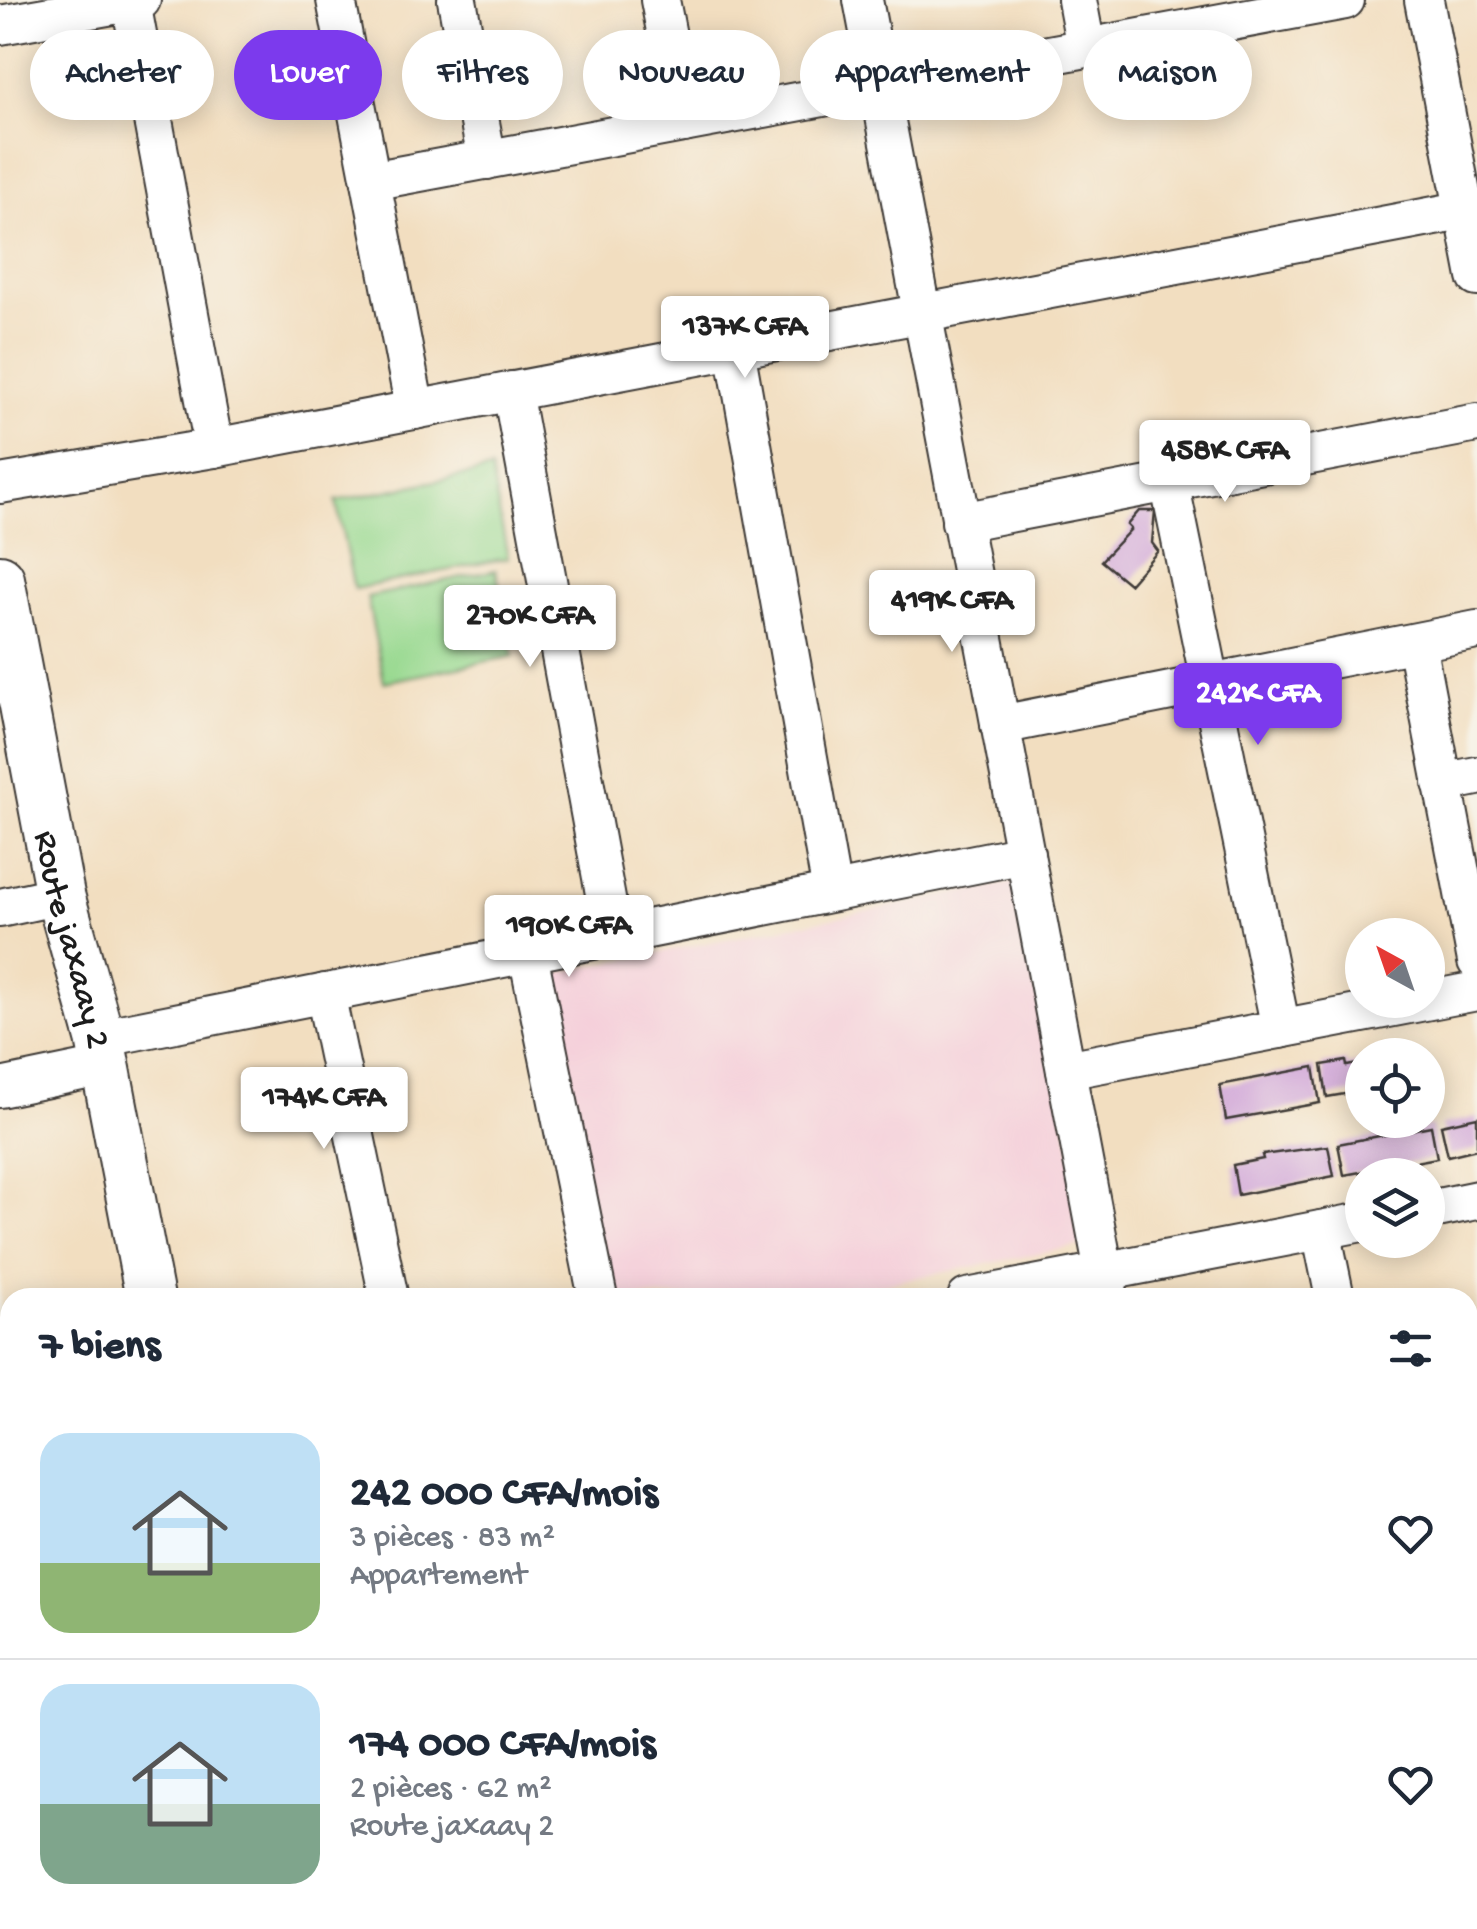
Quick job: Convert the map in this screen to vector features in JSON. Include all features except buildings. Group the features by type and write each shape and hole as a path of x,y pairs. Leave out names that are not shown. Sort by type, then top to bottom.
{"street":[{"path":"336,0 415,410"},
{"path":"456,0 487,160"},
{"path":"660,0 684,123"},
{"path":"862,0 868,30"},
{"path":"1076,0 1083,34"},
{"path":"1171,30 1289,5 1345,0"},
{"path":"1424,0 1471,209 1477,277"},
{"path":"0,24 136,1 214,448"},
{"path":"371,182 800,100"},
{"path":"885,120 1106,1284"},
{"path":"0,484 214,448 1471,209"},
{"path":"735,349 832,892"},
{"path":"512,391 614,937"},
{"path":"962,522 1477,423"},
{"path":"1169,481 1281,1029"},
{"name":"Route jaxaay 2","path":"0,579 11,698 103,1052 148,1288"},
{"path":"1000,726 1477,630"},
{"path":"1416,643 1460,779 1477,961"},
{"path":"0,1088 103,1052 324,994 1025,854"},
{"path":"0,908 60,895"},
{"path":"528,954 596,1288"},
{"path":"1066,1070 1477,991"},
{"path":"324,994 387,1288"},
{"path":"1445,1207 1477,1200"},
{"path":"1066,1288 1106,1284 1345,1225"},
{"path":"1321,1230 1333,1288"}],"shaded area":[{"path":"1019,881 1089,1244 864,1288 601,1288 541,976"}],"green space":[{"path":"491,470 508,558 354,589 336,501"},
{"path":"496,570 513,656 384,682 367,597"}]}
